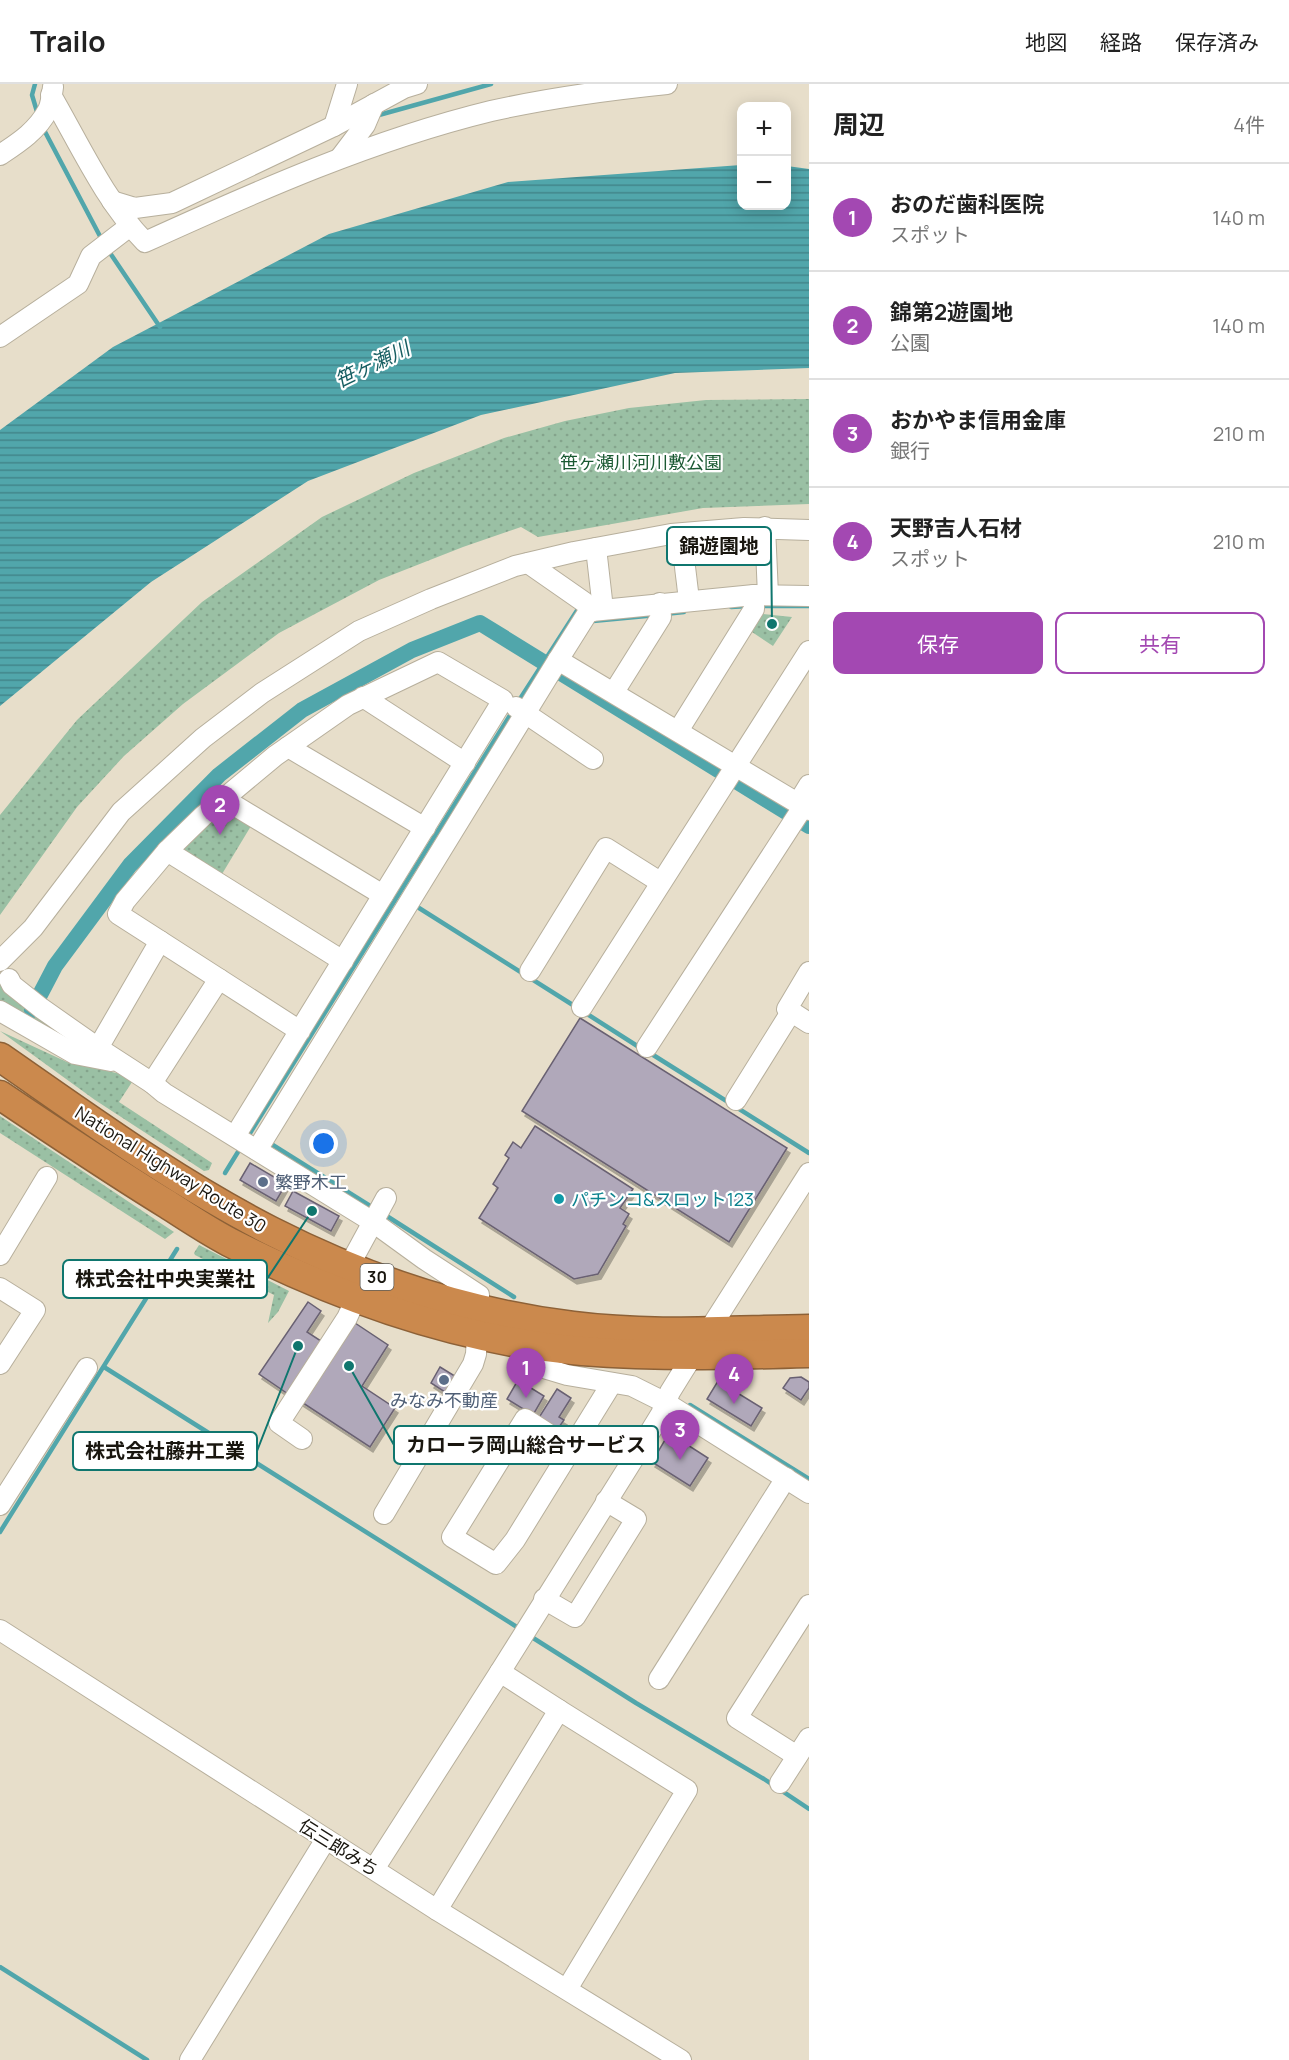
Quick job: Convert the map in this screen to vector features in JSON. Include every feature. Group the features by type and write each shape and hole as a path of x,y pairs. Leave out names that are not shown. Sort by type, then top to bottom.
{"highway":[{"name":"National Highway Route 30","path":"0,1057 144,1156 358,1281"},
{"name":"National Highway Route 30","path":"0,1095 117,1174 227,1241 309,1280 395,1284 490,1329 582,1351 694,1354 809,1353"},
{"name":"National Highway Route 30","path":"490,1329 574,1326 617,1330 809,1329"}],"street":[{"path":"334,126 347,84"},
{"path":"112,201 135,208 172,203 334,126 404,88 417,84"},
{"path":"52,96 112,201 123,232 145,242 340,158 490,112 562,97 667,84"},
{"path":"0,155 37,127 52,96"},
{"path":"340,158 365,125 374,104"},
{"path":"0,337 78,284 91,256 123,232"},
{"path":"809,530 765,527 681,534 597,548 528,563 431,599 362,630 262,693 203,738 121,812 4,970 12,985 35,1003 164,1093 379,1210 424,1259 479,1295 490,1329 533,1361 546,1369 567,1375 632,1386 666,1403 809,1493"},
{"path":"678,731 757,600 765,527"},
{"path":"681,534 688,600"},
{"path":"597,548 597,610"},
{"path":"528,563 597,610"},
{"path":"251,1142 300,1031 465,763 555,666 587,614 597,610 660,610 688,600 757,600 809,596"},
{"path":"614,692 660,610"},
{"path":"582,1007 809,651"},
{"path":"300,1031 118,914 125,901 167,851 203,816 288,747 348,705 438,662 515,707 594,759"},
{"path":"555,666 614,692 678,731 730,773 800,811"},
{"path":"363,697 465,763"},
{"path":"251,1142 515,707"},
{"path":"288,747 425,828"},
{"path":"647,1047 800,811 809,784"},
{"path":"224,799 383,895"},
{"path":"530,971 606,848 660,882"},
{"path":"167,851 343,961"},
{"path":"98,1048 160,942"},
{"path":"809,972 787,1009 809,1023"},
{"path":"152,1083 219,979"},
{"path":"0,1011 75,1054 119,1062"},
{"path":"736,1100 791,1012"},
{"path":"374,1869 639,1450 670,1392 809,1173"},
{"path":"0,1256 47,1177"},
{"path":"302,1439 279,1423 347,1318 379,1210"},
{"path":"0,1288 35,1310 0,1364"},
{"path":"384,1514 473,1364 490,1329"},
{"path":"0,1504 87,1368"},
{"path":"572,1449 525,1419 452,1536 496,1564 514,1540 572,1449 612,1383"},
{"path":"659,1679 786,1478"},
{"path":"544,1599 575,1617 636,1519 606,1501"},
{"path":"798,1756 737,1718 809,1605"},
{"name":"伝三郎みち","path":"0,1630 437,1910 681,2060"},
{"path":"500,1672 687,1790 567,1989"},
{"path":"437,1910 559,1710"},
{"path":"780,1783 809,1738"},
{"path":"190,2060 326,1839"}],"green space":[{"name":"笹ヶ瀬川河川敷公園","path":"809,399 809,504 703,508 538,537 521,527 379,580 279,633 183,704 124,756 77,807 0,915 0,815 77,720 202,602 322,517 414,473 504,438 565,421 629,408 706,400"},
{"path":"763,614 792,617 773,646 752,632"},
{"path":"225,807 254,821 219,879 181,848"},
{"path":"0,975 86,1050 62,1042 0,1000"},
{"path":"0,1031 67,1062 130,1076 134,1079 119,1102 212,1163 209,1170 204,1171 95,1100"},
{"path":"0,1116 174,1232 165,1239 0,1133"},
{"path":"199,1245 289,1291 278,1312 268,1323 274,1295 195,1255"}],"water":[{"name":"笹ヶ瀬川","path":"737,165 737,210 791,210 791,167 809,169 809,368 675,373 481,415 308,481 151,582 0,706 0,430 113,347 329,234 508,182"}],"building":[{"path":"580,1018 787,1148 729,1242 522,1111"},
{"name":"パチンコ&スロット123","path":"535,1126 633,1189 620,1208 629,1214 623,1224 626,1226 598,1274 574,1279 479,1218 498,1188 493,1184 509,1158 505,1155 513,1142 521,1148"},
{"name":"繁野木工","path":"250,1163 286,1184 276,1201 240,1180"},
{"path":"293,1191 339,1216 331,1231 285,1206"},
{"path":"308,1302 321,1311 307,1332 321,1341 291,1396 259,1374"},
{"path":"352,1321 388,1345 362,1386 395,1408 370,1447 300,1401"},
{"name":"みなみ不動産","path":"440,1367 458,1378 448,1394 431,1383"},
{"path":"801,1377 809,1382 809,1388 801,1400 783,1388 790,1378"},
{"path":"518,1380 544,1396 533,1415 507,1399"},
{"path":"718,1381 762,1408 751,1426 707,1399"},
{"path":"557,1389 571,1398 559,1417 564,1420 557,1430 538,1419"},
{"path":"669,1433 708,1458 690,1486 652,1462"}],"waterway":[{"path":"35,84 32,95 38,115"},
{"path":"379,115 491,84"},
{"path":"43,128 102,240"},
{"path":"108,250 160,327"},
{"path":"731,607 749,606"},
{"path":"758,606 809,606"},
{"path":"518,702 578,609"},
{"path":"665,614 684,612"},
{"path":"593,621 657,615"},
{"path":"32,1010 55,966 130,865 219,775 302,710 412,650 480,623 809,826"},
{"path":"247,1138 512,712"},
{"path":"419,908 576,1007"},
{"path":"584,1012 642,1049"},
{"path":"650,1053 809,1153"},
{"path":"268,1142 375,1209"},
{"path":"225,1173 241,1147"},
{"path":"382,1213 514,1297"},
{"path":"0,1532 177,1249"},
{"path":"104,1367 520,1629"},
{"path":"690,1405 809,1479"},
{"path":"530,1636 809,1809"},
{"path":"0,1967 147,2060"}],"place":[{"name":"錦遊園地","path":"772,624"},
{"name":"錦第2遊園地","path":"220,835"},
{"name":"繁野木工","path":"263,1182"},
{"name":"パチンコ&スロット123","path":"559,1199"},
{"name":"株式会社中央実業社","path":"312,1211"},
{"name":"株式会社藤井工業","path":"298,1346"},
{"name":"カローラ岡山総合サービス","path":"349,1366"},
{"name":"みなみ不動産","path":"444,1380"},
{"name":"おのだ歯科医院","path":"526,1398"},
{"name":"天野吉人石材","path":"734,1404"},
{"name":"おかやま信用金庫","path":"680,1460"}]}
